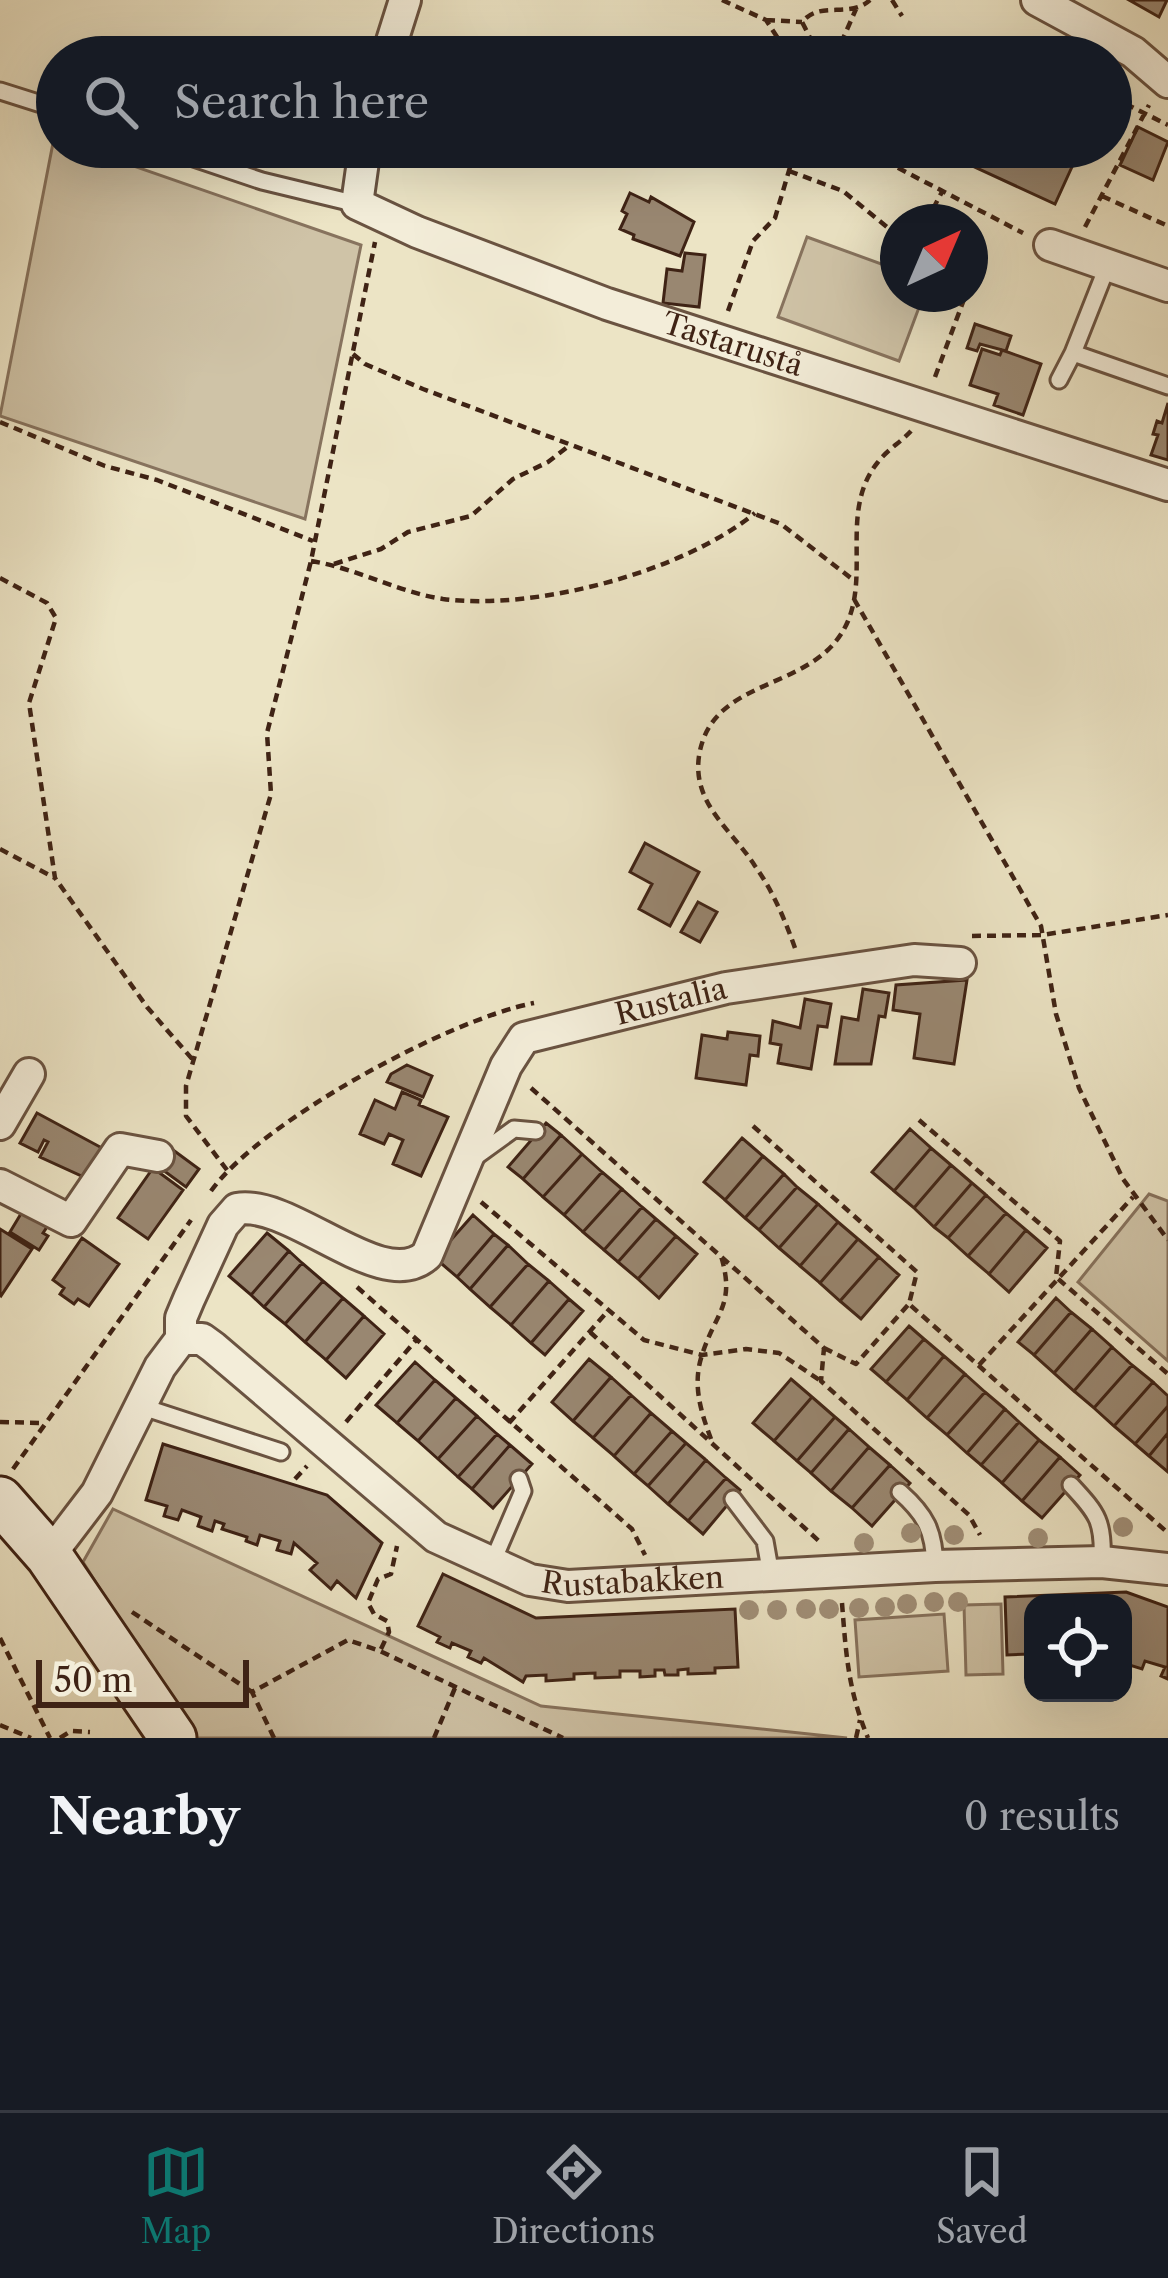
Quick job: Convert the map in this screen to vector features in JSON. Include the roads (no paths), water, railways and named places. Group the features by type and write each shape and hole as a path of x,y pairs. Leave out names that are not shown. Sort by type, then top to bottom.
{"street":[{"path":"394,36 405,0"},
{"path":"1037,0 1103,36"},
{"path":"1132,51 1168,82"},
{"path":"366,168 369,210"},
{"name":"Tastarustå","path":"369,210 586,296 1168,485"},
{"path":"1050,245 1168,286"},
{"name":"Rustalia","path":"462,1173 516,1045 536,1031 725,988 914,960 960,963"},
{"path":"0,1124 29,1074"},
{"path":"0,1185 71,1221 120,1149 158,1156"},
{"path":"49,1556 98,1493 167,1353 181,1339 181,1318 188,1299 223,1225 237,1209 267,1210 396,1267 420,1262 427,1255 462,1173"},
{"name":"Rustabakken","path":"181,1339 202,1339 213,1347 436,1537 551,1585 935,1565 1102,1562 1168,1569"},
{"path":"0,1500 49,1556 173,1738"}],"lane":[{"path":"0,91 36,103"},
{"path":"222,168 369,210"},
{"path":"1059,380 1107,267"},
{"path":"1072,353 1168,386"},
{"path":"462,1173 514,1129 536,1130"},
{"path":"140,1406 281,1452"},
{"path":"493,1562 523,1491 519,1479"},
{"path":"1071,1485 1096,1513 1102,1529 1102,1562"},
{"path":"900,1492 928,1522 935,1565"},
{"path":"733,1499 765,1541 771,1575"}]}
